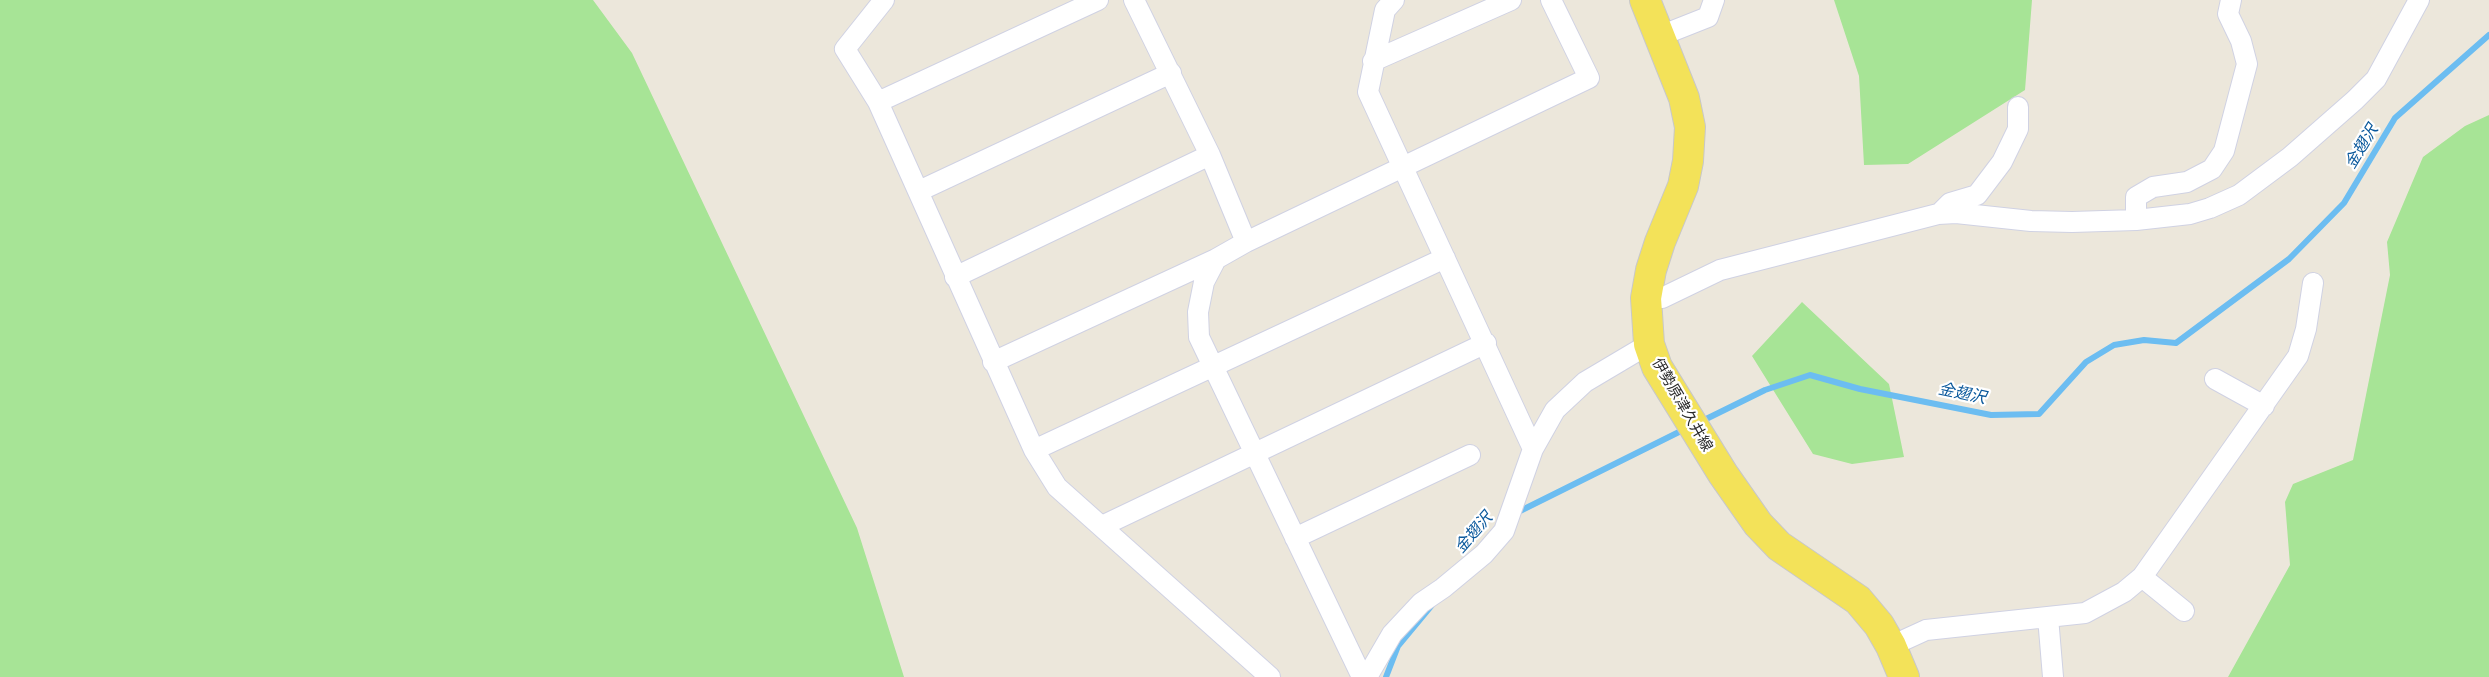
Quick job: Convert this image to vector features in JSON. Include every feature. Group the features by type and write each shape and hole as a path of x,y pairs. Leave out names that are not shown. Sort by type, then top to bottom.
{"main road":[{"name":"伊勢原津久井線","path":"1645,0 1684,98 1690,128 1688,161 1683,186 1651,270 1646,298 1649,344 1657,367 1723,474 1758,524 1779,546 1858,600 1879,625 1904,677"}],"street":[{"path":"884,0 845,49 878,102 1034,450 1057,486 1270,677"},
{"path":"878,102 1098,0"},
{"path":"1134,0 1210,155 1246,242"},
{"path":"1394,0 1385,10 1368,92 1533,448"},
{"path":"1373,60 1511,0"},
{"path":"993,362 1216,259 1246,242 1589,78 1551,0"},
{"path":"1660,36 1708,17 1714,0"},
{"path":"2136,220 2136,197 2152,187 2187,182 2195,178 2212,169 2224,151 2247,64 2241,41 2228,15 2231,0"},
{"path":"1646,298 1662,298 1720,270 1938,214 1956,213 2031,221 2136,220 2190,214 2210,208 2239,195 2290,157 2376,79 2419,0"},
{"path":"919,191 1171,73"},
{"path":"1938,214 1950,203 1977,195 2002,162 2018,129 2018,106"},
{"path":"956,277 1210,155"},
{"path":"1034,450 1445,258"},
{"path":"1216,259 1204,282 1198,312 1199,337 1295,538 1357,675 1421,603 1484,554 1504,531 1533,448 1555,410 1585,382 1649,344"},
{"path":"1891,646 1926,630 2085,613 2124,592 2142,577 2298,356 2306,328 2313,283"},
{"path":"1102,525 1486,343"},
{"path":"2215,379 2264,406"},
{"path":"1295,538 1470,455"},
{"path":"2142,577 2184,611"},
{"path":"2048,617 2053,677"}],"green space":[{"path":"0,0 593,0 632,53 857,528 904,677 0,677"},
{"path":"1834,0 2032,0 2025,90 1908,164 1864,165 1859,76"},
{"path":"2489,115 2489,677 2228,677 2290,565 2285,502 2293,484 2353,460 2390,275 2387,242 2423,157 2465,126"},
{"path":"1802,302 1889,384 1904,457 1852,464 1813,454 1752,356"}],"waterway":[{"name":"金翅沢","path":"1700,422 1765,390 1810,375 1860,389 1991,415 2039,414 2086,362 2114,345 2144,340 2176,343 2289,259 2344,203 2395,118 2489,35"},
{"name":"金翅沢","path":"1514,514 1685,429"},
{"name":"金翅沢","path":"1386,677 1398,646 1432,605"}]}
